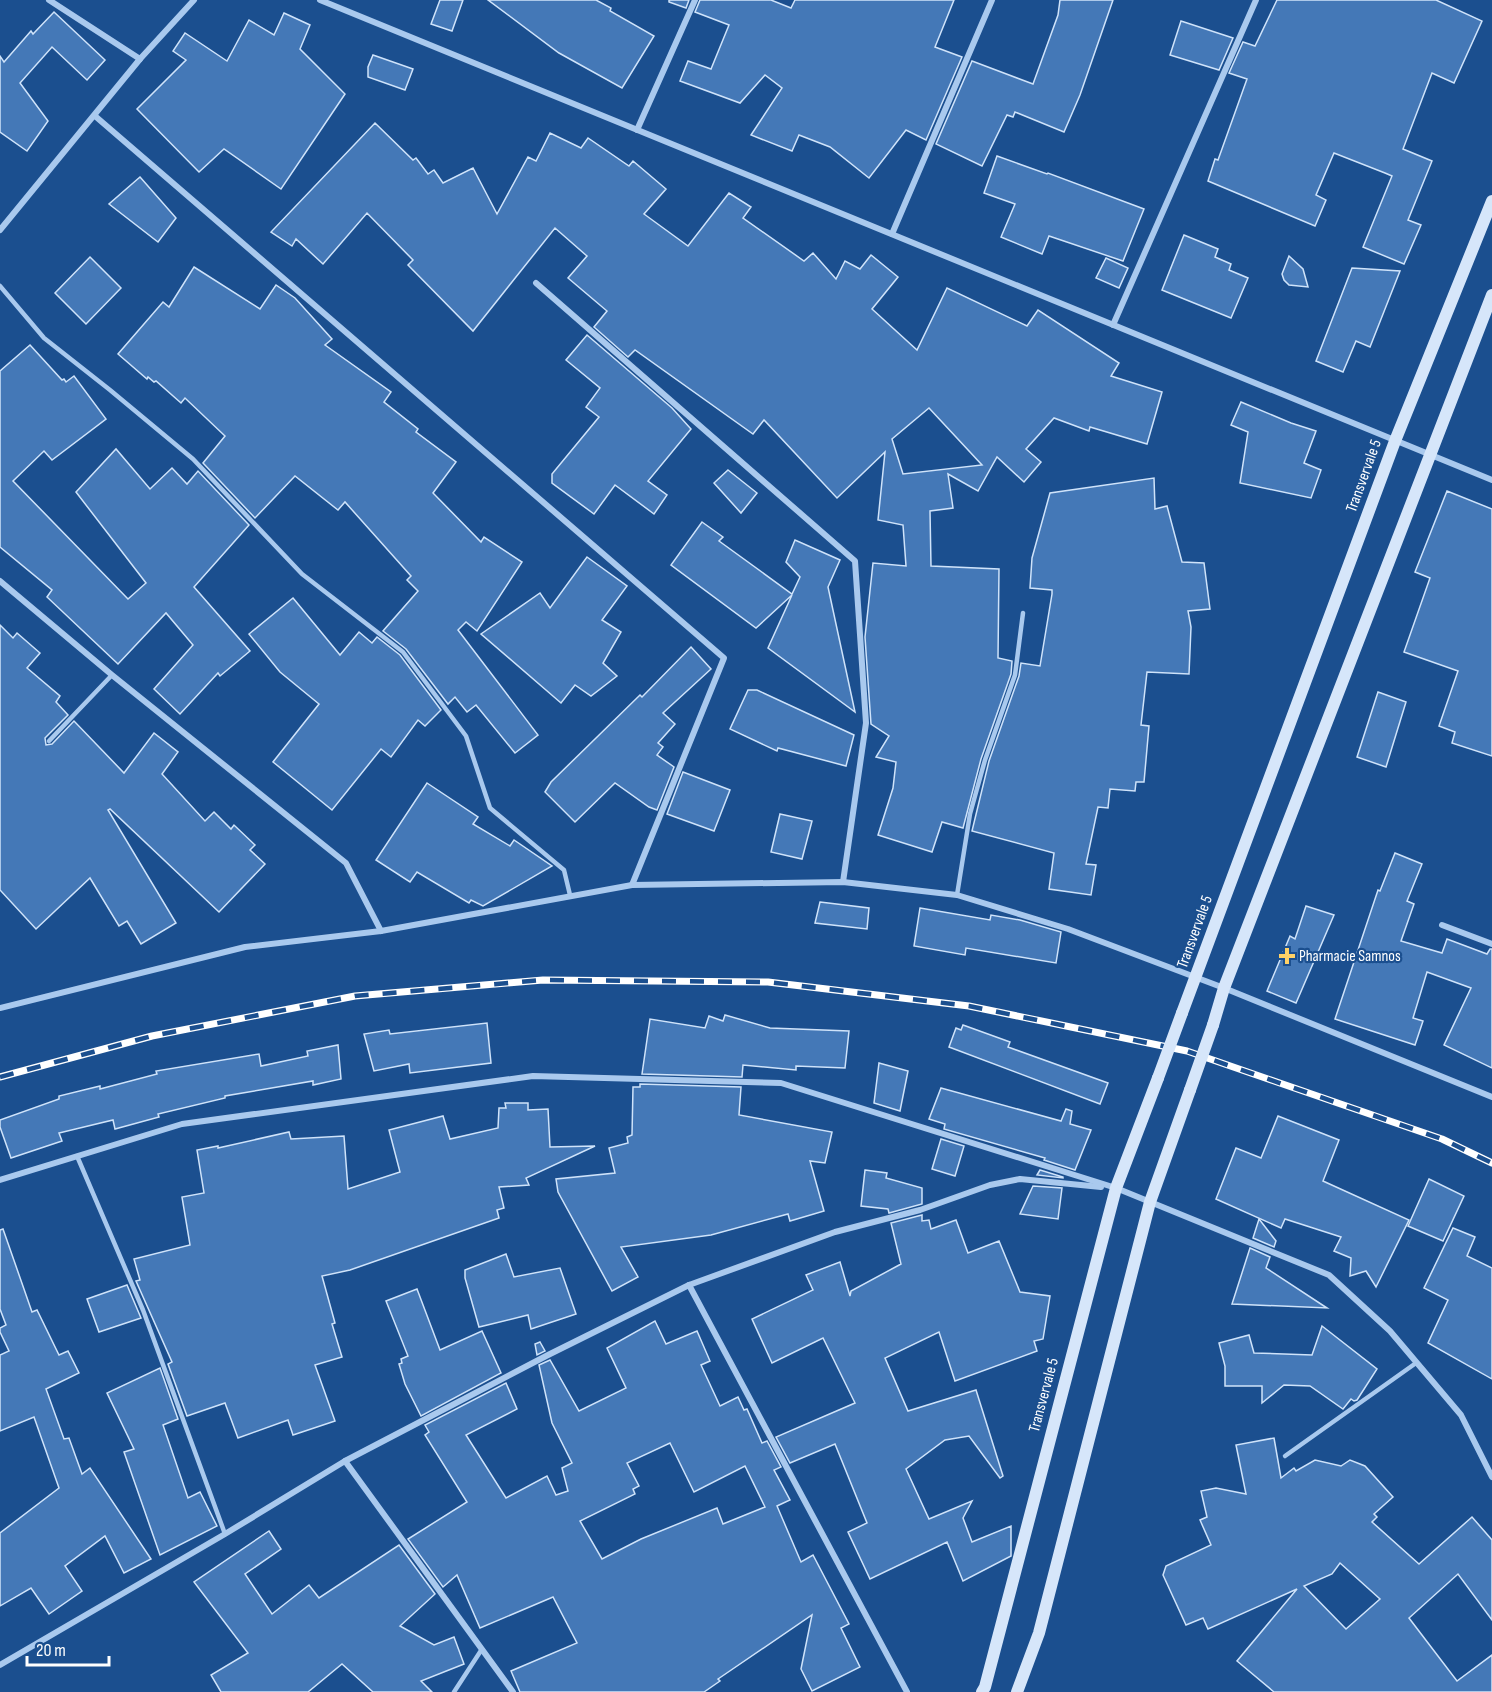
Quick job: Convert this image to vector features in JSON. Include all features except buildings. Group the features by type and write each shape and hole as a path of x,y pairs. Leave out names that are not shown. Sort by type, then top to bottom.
{"main road":[{"name":"Transvervale 5","path":"982,1692 1116,1188 1395,441 1492,201"},
{"path":"1017,1692 1039,1633 1150,1202 1191,1090 1224,988 1492,295"}],"street":[{"path":"50,0 140,59"},
{"path":"0,230 140,59 194,0"},
{"path":"320,0 1492,480"},
{"path":"637,130 695,0"},
{"path":"892,234 992,0"},
{"path":"1113,325 1256,0"},
{"path":"95,116 724,658 632,885"},
{"path":"536,283 855,561 866,723 843,882"},
{"path":"0,581 112,675 346,863 381,931"},
{"path":"0,1008 245,947 381,931 632,885 843,882 957,895 1068,929 1224,988 1492,1097"},
{"path":"1442,925 1492,944"},
{"path":"0,1180 182,1124 533,1076 781,1083 1116,1188 1329,1275 1390,1331 1461,1415 1492,1477"},
{"path":"0,1665 345,1461 548,1355 689,1285 835,1232 920,1210 990,1185 1020,1179 1116,1188"},
{"path":"689,1285 906,1692"},
{"path":"345,1461 513,1692"}],"lane":[{"path":"0,286 44,338 193,459 302,574 403,652 465,736 490,808 564,870 570,896"},
{"path":"957,895 970,814 985,760 1015,675 1023,613"},
{"path":"49,741 112,675"},
{"path":"77,1156 142,1310 225,1534"},
{"path":"1285,1456 1416,1363"},
{"path":"454,1692 482,1649"}],"railway":[{"path":"0,1077 152,1036 355,996 543,980 768,982 969,1006 1187,1051 1442,1139 1492,1163"}],"place":[{"name":"Pharmacie Samnos","path":"1287,956"}]}
